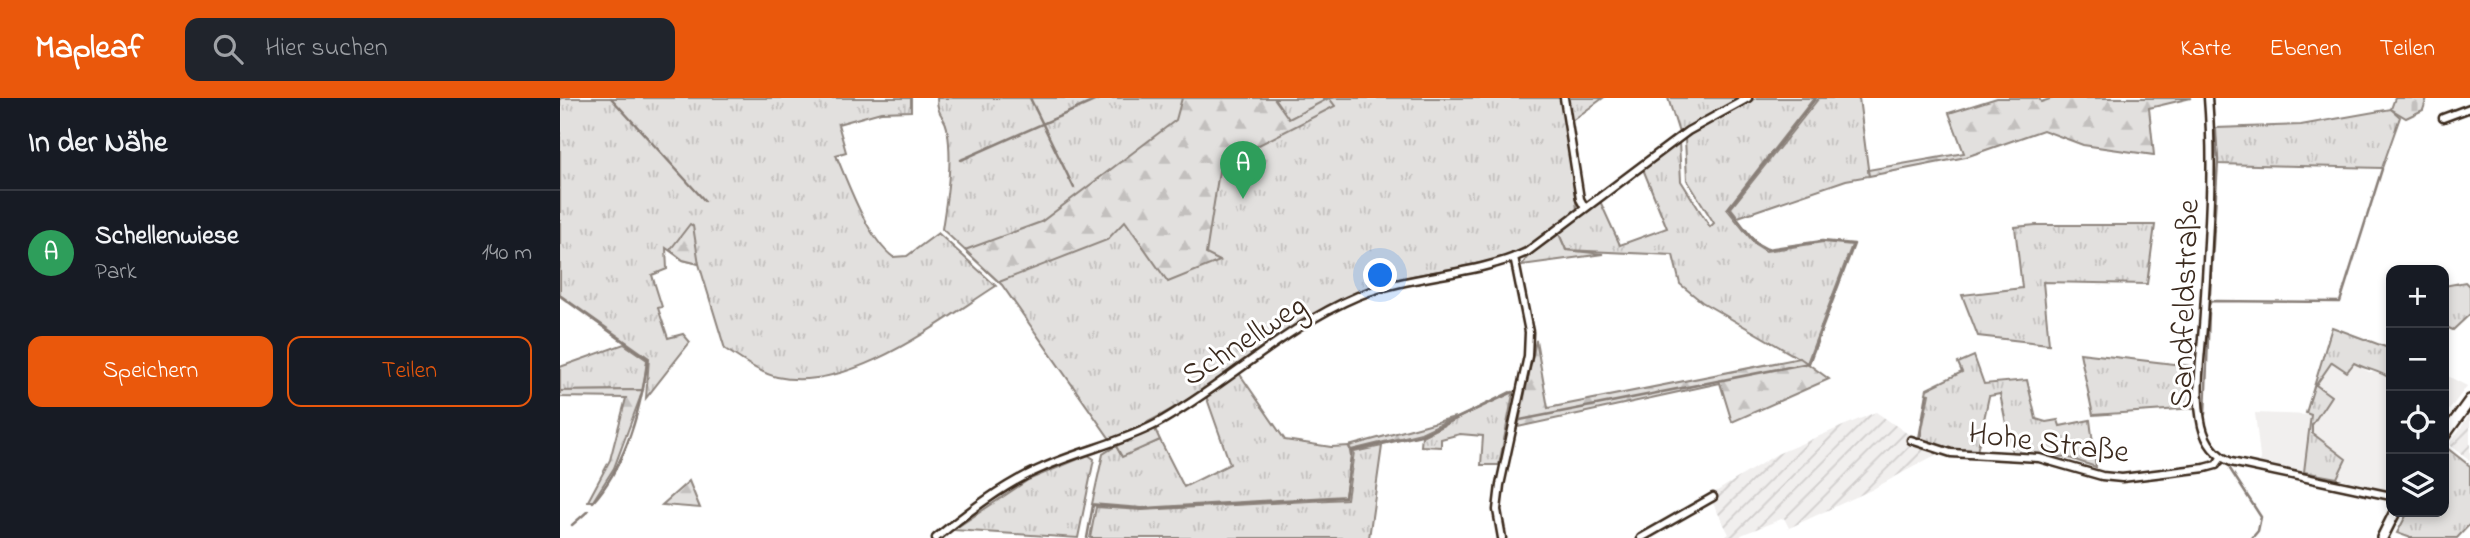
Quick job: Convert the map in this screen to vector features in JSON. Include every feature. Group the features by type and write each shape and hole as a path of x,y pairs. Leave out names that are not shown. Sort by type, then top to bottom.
{"main road":[{"path":"2449,429 2470,400"},
{"path":"2382,538 2392,517"}],"street":[{"path":"1564,98 1580,199 1585,208"},
{"name":"Schnellweg","path":"936,538 971,510 1041,468 1155,424 1279,341 1354,298 1405,281 1514,257 1542,242 1688,131 1748,98"},
{"name":"Sandfeldstraße","path":"2208,98 2213,160 2200,413 2205,436 2221,458"},
{"path":"2442,118 2470,108"},
{"path":"1502,538 1497,510 1500,485 1528,356 1529,332 1514,257"},
{"name":"Hohe Straße","path":"1910,440 1951,453 2039,458 2095,474 2122,478 2205,468 2216,464 2221,458"},
{"path":"2221,458 2231,463 2386,495"},
{"path":"1642,538 1713,497"}],"shaded area":[{"path":"2332,362 2347,371 2353,363 2369,372 2381,372 2386,376 2386,489 2337,478 2346,459 2312,433 2312,425 2330,396 2316,386"},
{"path":"2449,377 2467,386 2449,410"},
{"path":"1876,412 1911,436 1906,441 1937,454 1871,490 1789,528 1784,518 1741,535 1742,538 1723,538 1729,534 1709,496 1777,454"},
{"path":"2255,413 2311,415 2304,472 2261,466"},
{"path":"2470,414 2470,461 2449,445"}],"green space":[{"path":"560,98 911,98 911,111 881,112 838,124 846,152 836,155 853,196 875,237 893,257 907,256 938,233 996,286 920,335 863,365 834,375 805,379 777,377 757,369 725,349 699,264 683,260 666,248 667,269 652,275 662,307 658,308 668,338 683,334 690,342 646,398 649,358 560,295"},
{"path":"937,98 1561,98 1577,209 1535,241 1507,256 1390,281 1352,295 1291,330 1173,408 1110,439 1002,285 942,229 949,179 949,153 947,128 938,109"},
{"path":"1182,98 1274,98 1289,119 1329,98 1335,106 1220,165 1206,254 1220,261 1168,282 1125,221 1107,240 999,282 965,250 1041,222 1176,120"},
{"path":"1567,98 1603,98 1569,123"},
{"path":"1668,98 1739,98 1679,133"},
{"path":"1756,98 1814,98 1727,209 1755,244 1766,251 1823,242 1852,245 1807,363 1702,302 1680,284 1673,255 1566,250 1559,234 1600,201 1620,245 1667,228 1643,169 1679,142 1681,181 1710,227 1714,223 1687,180 1685,138"},
{"path":"1819,98 1859,98 1869,176 1846,180 1738,217 1731,208"},
{"path":"1997,98 2039,98 2041,102 2053,98 2191,98 2149,108 2154,155 2083,145 2043,130 1966,157 1869,176 1868,170 1964,153 1949,113"},
{"path":"2395,98 2427,98 2423,110 2406,118 2391,109"},
{"path":"2391,109 2400,117 2382,168 2218,164 2216,128 2301,125"},
{"path":"690,224 693,226 699,264 683,260 670,250"},
{"path":"2155,225 2147,284 2043,282 2049,344 1978,336 1962,295 2022,288 2015,227"},
{"path":"1559,234 1566,250 1603,254 1522,265 1528,256"},
{"path":"2465,282 2470,287 2470,314 2453,330 2449,328 2449,285"},
{"path":"2332,327 2386,347 2386,376 2354,363 2347,372 2332,362 2316,385 2331,396 2312,425 2312,433 2346,459 2337,478 2304,472 2311,415 2306,413"},
{"path":"1536,340 1548,408 1800,358 1829,379 1732,422 1720,383 1518,427"},
{"path":"624,344 647,360 643,390 560,391 560,367"},
{"path":"2080,353 2191,366 2196,370 2195,408 2093,415"},
{"path":"1974,356 1984,384 2027,380 2036,419 2046,422 2058,420 2060,426 2090,420 2096,467 2066,457 2012,453 2000,394 1989,396 1977,452 1952,450 1920,440 1929,394 1926,393 1927,389 1962,372 1958,363"},
{"path":"1239,373 1285,440 1331,447 1349,446 1351,457 1345,496 1142,508 1092,504 1103,454 1116,446 1122,456 1160,440 1184,487 1230,464 1206,396"},
{"path":"643,390 614,468 593,501 588,501 610,460 626,398 560,397 560,391"},
{"path":"1510,392 1513,394 1499,465 1481,465 1483,436 1460,434 1441,439 1441,447 1421,446 1422,436"},
{"path":"1455,417 1421,433 1351,450 1349,446"},
{"path":"1155,429 1160,440 1122,457 1116,446"},
{"path":"1382,446 1369,538 1090,538 1096,507 1142,510 1347,499 1354,452"},
{"path":"2449,450 2470,466 2470,524 2457,538 2411,538 2397,533 2405,517 2449,517"},
{"path":"1088,455 1094,459 1078,538 953,530 1028,480"},
{"path":"689,481 700,508 662,505"}],"waterway":[{"path":"611,98 705,201"},
{"path":"1030,98 1074,188"},
{"path":"961,160 1101,98"},
{"path":"1520,420 1809,363 1854,244 1822,241 1767,249 1756,243 1729,208 1816,98"},
{"path":"2210,294 2218,160 2215,129"},
{"path":"2209,305 2211,301 2340,302 2382,169"},
{"path":"560,296 648,359 630,435 615,471 593,502"},
{"path":"2205,414 2209,313"},
{"path":"1087,538 1093,505 1142,509 1345,497 1352,451 1421,435 1513,392"},
{"path":"1919,439 1927,394"},
{"path":"2230,469 2261,517 2258,531 2252,538"},
{"path":"572,525 588,511"}],"place":[{"name":"Schellenwiese","path":"1243,199"}]}
